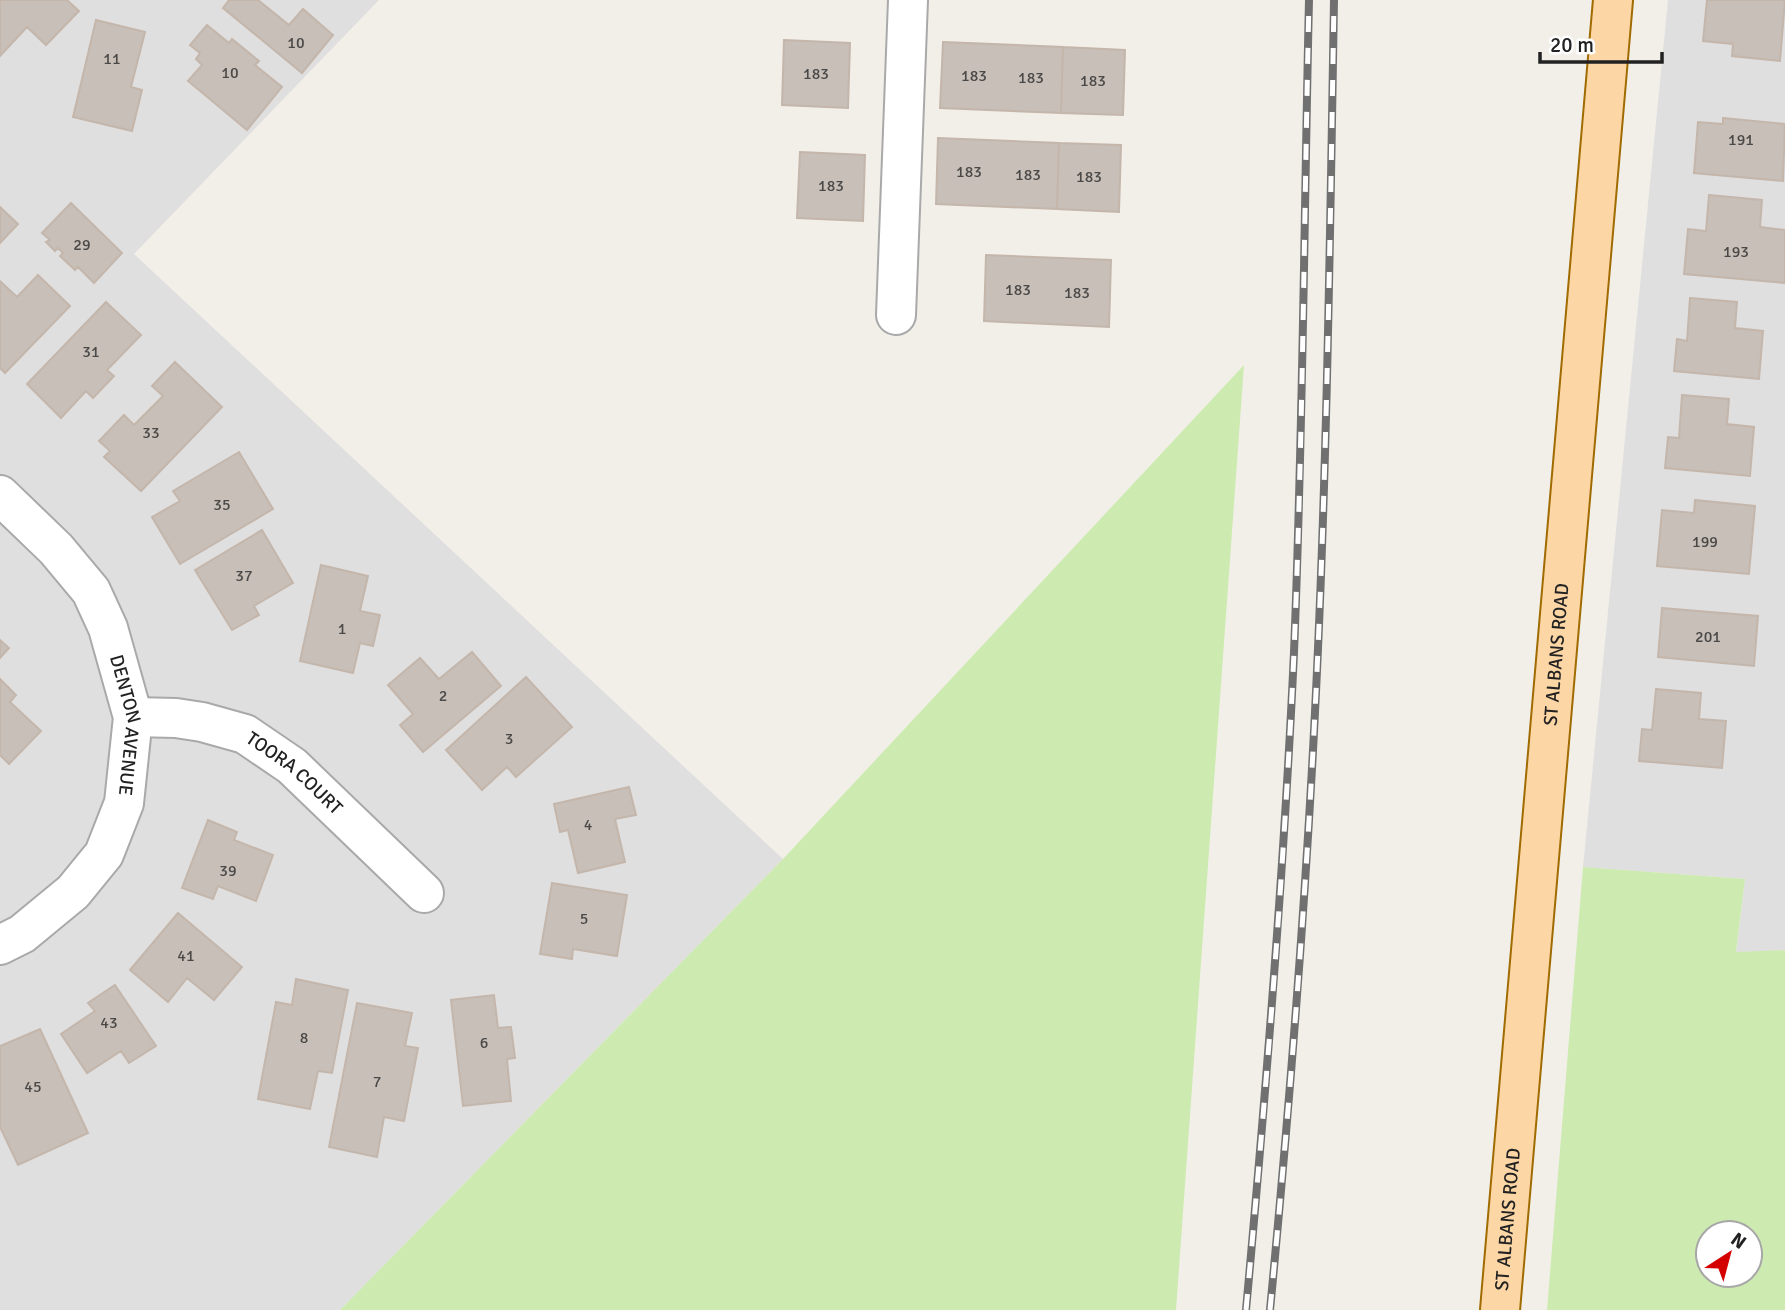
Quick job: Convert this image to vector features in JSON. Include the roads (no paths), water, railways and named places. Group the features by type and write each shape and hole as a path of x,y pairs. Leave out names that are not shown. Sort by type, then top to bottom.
{"main road":[{"name":"ST ALBANS ROAD","path":"1500,1310 1613,0"}],"street":[{"path":"896,315 908,0"},
{"name":"DENTON AVENUE","path":"0,495 55,548 91,591 108,628 133,717 124,803 104,854 73,892 22,934 0,945"},
{"name":"TOORA COURT","path":"133,717 176,718 246,734 292,766 424,894"}],"railway":[{"path":"1246,1310 1274,981 1294,652 1309,0"},
{"path":"1270,1310 1296,1011 1315,712 1325,445 1334,0"}]}
